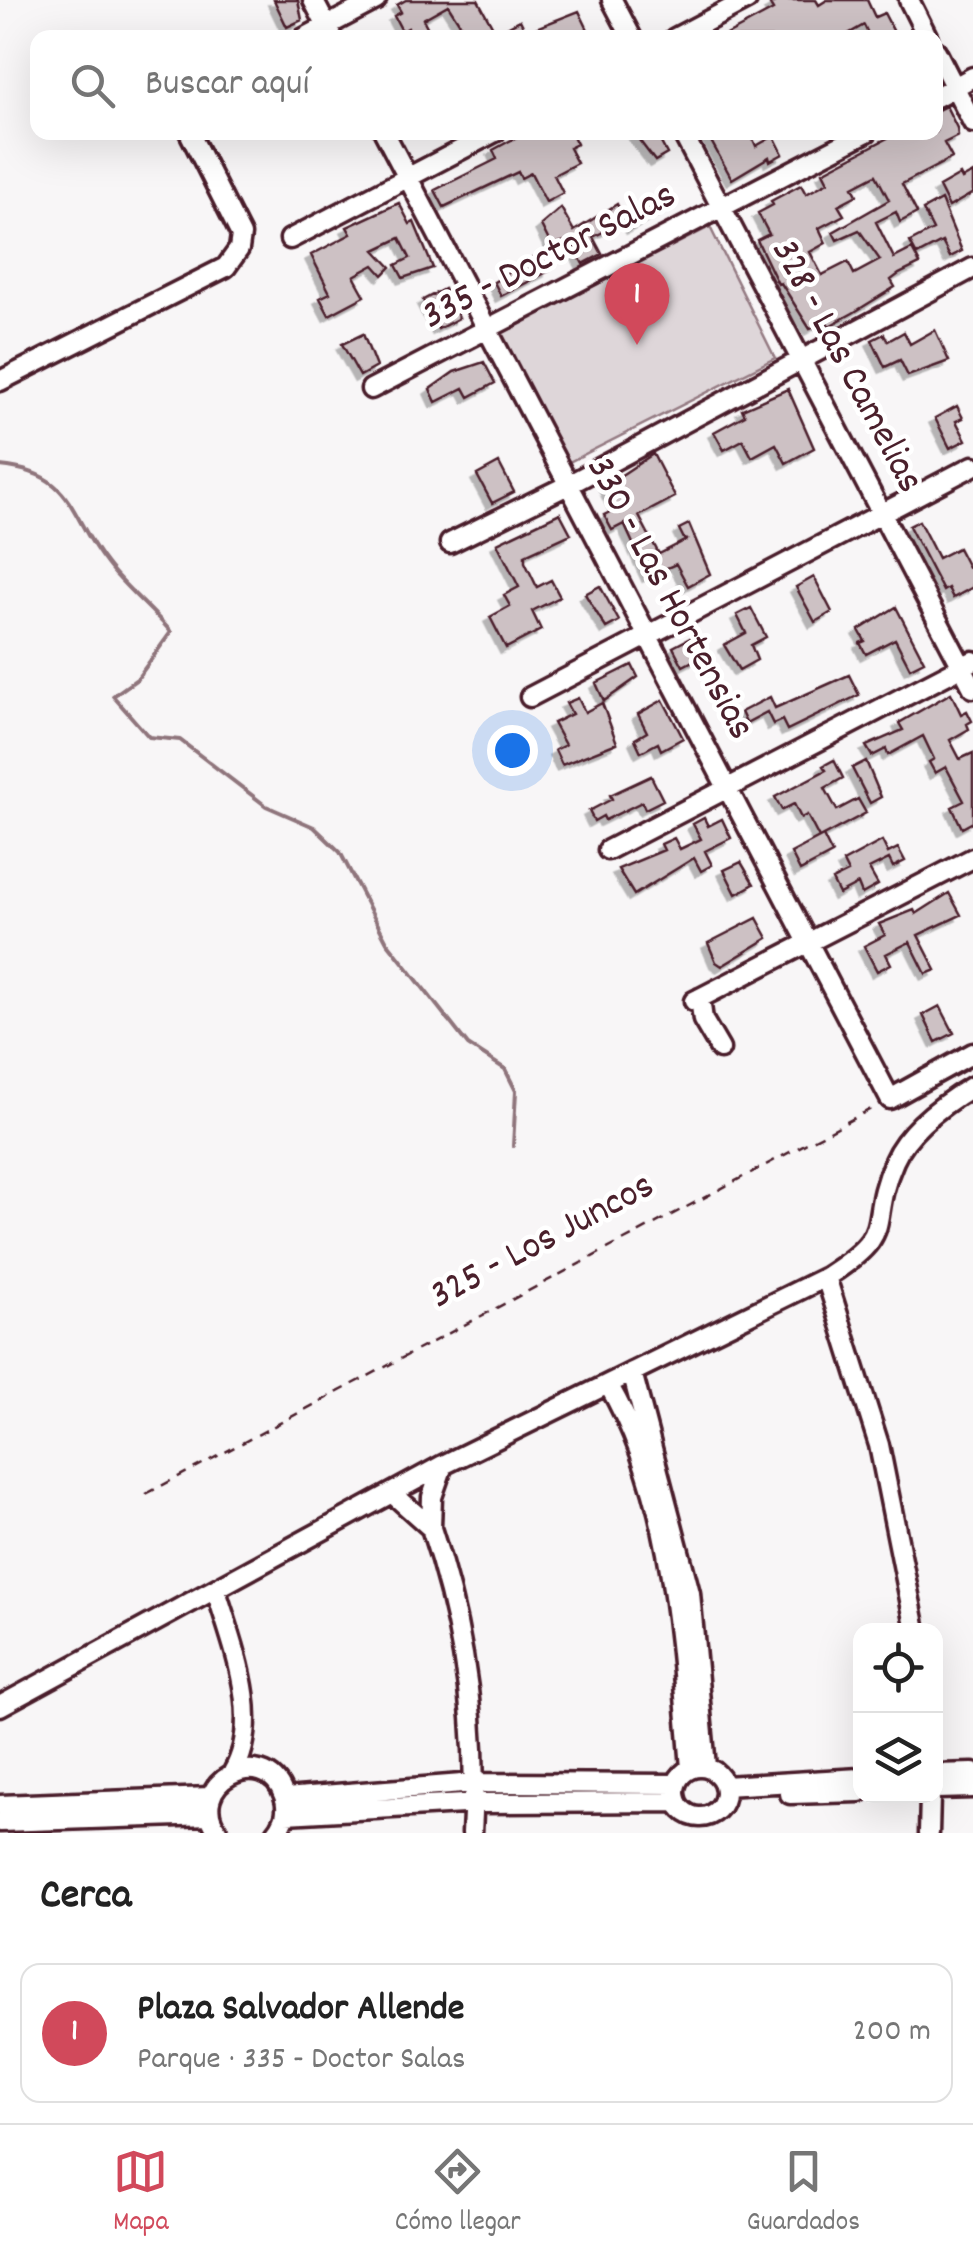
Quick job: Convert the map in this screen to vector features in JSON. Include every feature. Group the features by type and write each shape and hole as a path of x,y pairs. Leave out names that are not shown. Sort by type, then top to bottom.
{"street":[{"path":"314,0 329,30"},
{"path":"333,30 376,0"},
{"path":"612,0 628,30"},
{"path":"690,30 746,0"},
{"path":"909,0 924,30"},
{"path":"943,65 973,123"},
{"path":"943,93 973,77"},
{"path":"0,381 226,267 242,236 194,140"},
{"name":"330 - Las Hortensias","path":"388,140 890,1099"},
{"path":"290,239 480,140"},
{"name":"328 - Las Camelias","path":"686,140 881,513 968,664 973,688"},
{"name":"335 - Doctor Salas","path":"371,389 851,140"},
{"path":"450,543 568,485 973,268"},
{"path":"530,696 973,466"},
{"path":"608,850 968,664"},
{"path":"720,1049 703,1020 697,1000 973,858"},
{"path":"890,1099 973,1053"},
{"path":"0,1706 443,1466 826,1277 872,1242 890,1172 905,1142 973,1086"},
{"path":"826,1277 879,1445 915,1623"},
{"path":"286,1806 474,1804 676,1793 698,1768 690,1592 632,1372"},
{"path":"608,1384 628,1418 658,1521 698,1768"},
{"path":"443,1466 432,1498 431,1528 451,1592 463,1656 474,1783 472,1833"},
{"path":"393,1494 431,1528"},
{"path":"216,1590 238,1672 245,1736 243,1754 233,1772"},
{"path":"245,1736 262,1771 280,1786 286,1806 276,1833"},
{"path":"698,1768 718,1774 724,1792"},
{"path":"219,1833 210,1806 223,1778 233,1772 262,1771"},
{"path":"943,1774 973,1773"},
{"path":"286,1806 474,1783 676,1793 702,1824 724,1792 853,1779"},
{"path":"943,1789 973,1788"},
{"path":"724,1792 853,1792"},
{"path":"929,1833 930,1803"},
{"path":"0,1805 28,1819"},
{"path":"0,1822 210,1806"}],"path":[{"name":"325 - Los Juncos","path":"146,1494 890,1099"}],"shaded area":[{"path":"710,227 775,358 565,464 500,333"}],"building":[{"path":"274,0 298,0 302,20 287,27"},
{"path":"406,0 478,0 494,30 464,30 448,5 423,19 429,30 401,30 394,16 401,12 397,5"},
{"path":"778,0 816,0 819,5 827,0 867,0 875,17 884,13 893,30 866,30 864,25 855,30 736,30 773,10 770,5"},
{"path":"579,11 588,30 531,30"},
{"path":"520,20 525,30 502,30"},
{"path":"946,106 957,128 958,136 944,143 952,158 902,184 917,213 900,222 896,212 876,222 894,258 912,249 920,264 899,274 891,280 895,287 853,313 829,326 826,320 810,329 781,283 778,284 757,240 769,234 758,213 801,185 806,194 828,182 823,172 884,140 943,140","holes":["876,175 889,200 833,232 837,240 859,230 880,260 854,274 848,262 822,275 810,252 826,243 819,228 844,215 838,205 857,195 853,187"]},
{"path":"511,140 575,140 577,144 569,148 577,163 554,175 563,193 546,202 531,173 521,178 518,172 444,207 435,190 497,159 493,150"},
{"path":"639,140 660,140 667,154 655,161"},
{"path":"710,140 753,140 756,146 776,140 783,154 770,161 769,157 732,179"},
{"path":"973,173 973,193 949,207 939,187 960,175 962,179"},
{"path":"655,196 663,211 632,228 624,213"},
{"path":"941,200 962,251 950,257 942,242 917,255 910,242 933,230 923,210"},
{"path":"399,203 410,224 414,222 433,268 403,278 396,265 410,258 400,238 375,250 391,267 383,275 374,265 354,276 365,296 329,315 320,298 330,293 311,255 351,234 347,227"},
{"path":"617,204 626,221 593,237 602,254 583,264 570,240 551,245 541,225 561,208 574,231"},
{"path":"540,253 549,271 501,296 494,282"},
{"path":"444,289 459,318 438,329 423,300"},
{"path":"935,330 949,361 908,376 900,360 885,367 872,340 884,334 888,341 904,332 910,344"},
{"path":"363,334 376,367 360,376 342,344"},
{"path":"484,362 495,383 469,397 464,388 436,402 430,389 454,372"},
{"path":"788,389 814,448 786,463 776,444 752,457 743,440 724,450 714,432 745,415 742,409"},
{"path":"957,406 963,418 956,421 966,440 950,448 935,418"},
{"path":"653,454 675,497 639,516 659,554 685,541 679,529 689,524 710,574 688,586 676,564 648,576 624,524 612,530 604,515 616,509 605,486"},
{"path":"499,463 514,492 492,503 477,475"},
{"path":"560,513 571,534 525,555 525,562 537,587 551,580 560,597 532,611 541,630 506,648 490,617 510,606 504,595 519,587 497,543"},
{"path":"919,521 938,558 958,548 968,567 973,565 973,587 953,598 948,588 943,591 909,526"},
{"path":"814,577 832,612 815,622 796,587"},
{"path":"600,586 619,621 606,628 585,594"},
{"path":"896,607 924,661 910,668 895,639 866,654 860,643 865,641 859,630"},
{"path":"751,608 766,637 751,645 757,660 739,670 724,645 746,633 737,615"},
{"path":"696,635 706,654 683,666 673,647"},
{"path":"632,665 638,677 604,701 596,683"},
{"path":"849,675 859,695 787,730 782,720 773,724 767,712 746,723 741,712 770,697 775,708"},
{"path":"951,693 961,714 967,711 972,721 967,724 969,729 950,740 960,759 973,753 973,822 962,828 952,807 964,801 946,767 935,773 929,762 934,759 923,736 888,755 886,749 872,756 866,746 903,730 899,723"},
{"path":"578,698 585,712 602,703 617,743 562,765 555,750 565,745 553,723 572,714 566,703"},
{"path":"663,700 683,738 661,750 658,743 641,752 635,739 647,732 638,714"},
{"path":"834,760 843,778 825,788 837,810 858,799 866,813 819,838 807,815 801,818 794,804 782,810 775,797 826,770 823,766"},
{"path":"866,761 881,797 870,803 852,768"},
{"path":"651,776 663,800 645,809 642,802 605,820 603,816 594,821 589,811 612,799 610,795"},
{"path":"704,818 708,826 722,819 731,838 705,851 712,865 701,871 694,858 634,895 618,869 664,850 661,844 674,838 680,849 701,839 693,824"},
{"path":"823,836 832,854 800,871 791,853"},
{"path":"882,841 888,853 898,848 905,861 893,867 889,859 869,869 878,885 862,894 858,884 839,894 832,880 848,872 843,862"},
{"path":"741,862 754,884 736,894 724,870"},
{"path":"949,893 961,915 918,935 936,970 926,974 910,942 886,954 891,964 877,971 864,946 885,935 879,924 914,910 916,914"},
{"path":"757,918 768,938 722,966 716,962 708,943"},
{"path":"940,1006 954,1033 936,1042 923,1015"}],"waterway":[{"path":"0,466 25,470 57,487 107,564 171,632 137,679 113,696 149,737 180,740 266,806 314,827 340,852 387,942 468,1045 505,1069 516,1091 513,1146"}],"place":[{"name":"Plaza Salvador Allende","path":"637,345"}]}
